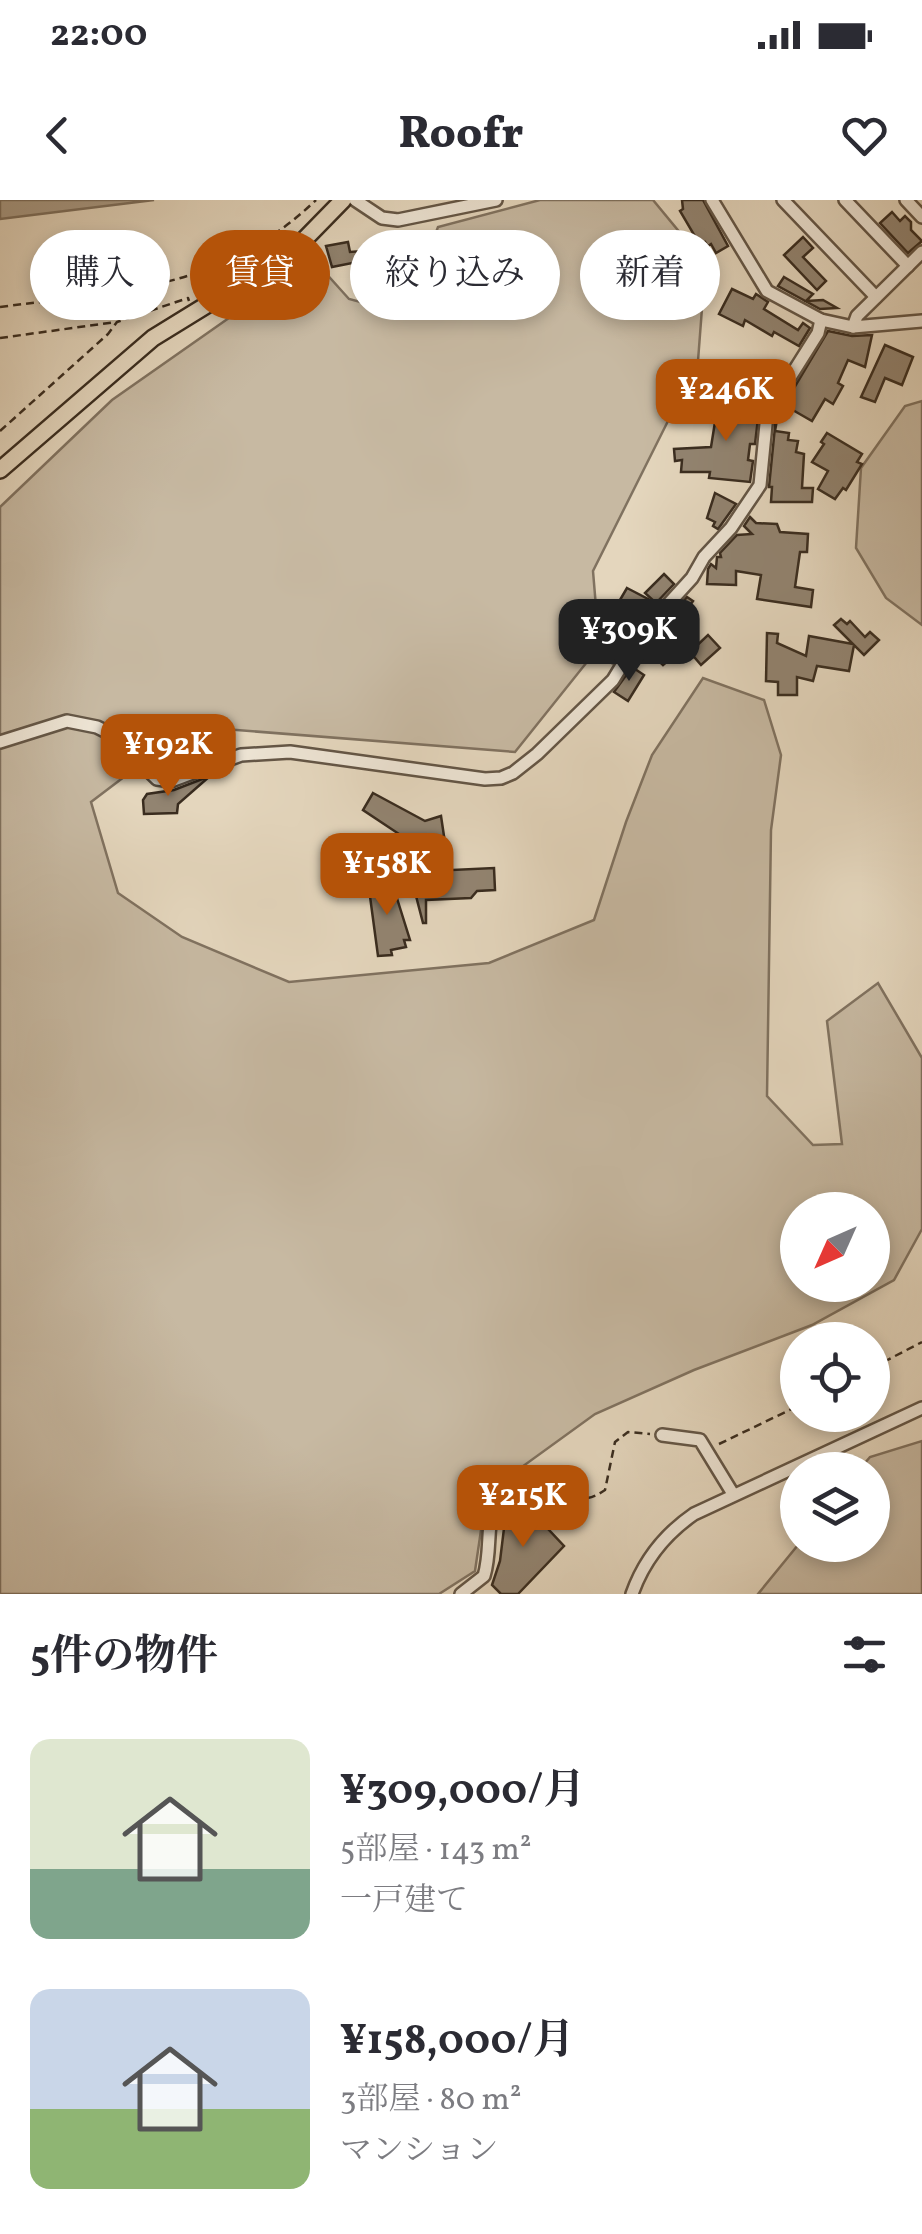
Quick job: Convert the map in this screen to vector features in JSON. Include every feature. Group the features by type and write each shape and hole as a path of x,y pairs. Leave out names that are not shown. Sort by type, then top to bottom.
{"main road":[{"path":"314,230 343,200"},
{"path":"0,470 153,338 190,316"}],"street":[{"path":"355,200 382,218 398,220 496,200"},
{"path":"712,200 767,292 820,320 853,327 922,321"},
{"path":"783,200 876,297"},
{"path":"845,200 908,266"},
{"path":"906,200 922,216"},
{"path":"853,327 857,316 922,252"},
{"path":"0,742 47,724 67,721 98,726 157,779 171,781 254,752 290,752 486,778 512,773 613,680 641,634 731,528 760,485 767,414 818,334 820,320"},
{"path":"632,1594 646,1564 672,1530 694,1514 922,1408"},
{"path":"662,1435 700,1440 733,1494"},
{"path":"461,1594 484,1576 492,1509 503,1489 517,1480"}],"path":[{"path":"0,307 150,285 216,268 276,235 316,200"},
{"path":"0,338 117,322 188,298 190,303"},
{"path":"0,431 117,322"},
{"path":"890,1359 922,1342"},
{"path":"709,1450 780,1414"},
{"path":"517,1480 544,1481 560,1496 572,1499 593,1498 605,1490 615,1442 628,1432 662,1435"}],"shaded area":[{"path":"0,200 154,200 0,219"},
{"path":"540,200 653,200 678,230 580,230 580,320 701,320 698,361 593,571 596,607 602,624 595,652 515,752 224,729 174,739 91,802 118,893 182,937 289,982 489,963 594,920 652,755 703,678 764,700 781,755 771,830 767,1096 813,1145 842,1144 827,1021 878,983 922,1058 922,1229 890,1282 890,1192 780,1192 780,1302 854,1302 817,1322 780,1322 780,1337 595,1414 515,1472 496,1480 485,1503 475,1571 439,1594 0,1594 0,507 112,400 226,320 330,320 330,278 350,299 350,320 560,320 560,230 437,230"},
{"path":"922,401 922,625 886,598 856,548 861,468 905,406"},
{"path":"922,1441 922,1594 758,1594 784,1562 890,1562 890,1452 886,1452"}],"building":[{"path":"682,200 703,200 719,230 691,230 680,211"},
{"path":"892,212 900,221 905,216 922,241 908,253 880,223"},
{"path":"720,231 728,246 720,251"},
{"path":"803,237 813,248 803,257 826,281 817,290 784,255"},
{"path":"348,242 350,263 332,267 330,245"},
{"path":"784,277 813,294 806,301 823,300 837,308 820,309 778,286"},
{"path":"732,289 753,299 756,294 768,302 764,309 798,330 803,323 810,328 799,346 745,320 743,326 720,312"},
{"path":"828,331 872,335 865,367 848,360 838,383 843,386 833,404 825,399 812,421 782,408"},
{"path":"885,345 913,357 902,385 885,378 875,402 861,397"},
{"path":"768,387 772,388 759,410 755,444 750,444 750,482 709,478 710,472 681,472 682,460 675,461 674,449 711,447 719,397 758,409"},
{"path":"778,414 775,431 789,433 788,440 798,441 796,452 804,454 802,488 813,488 812,502 771,502 769,487 776,417"},
{"path":"827,433 862,454 857,462 862,464 846,490 843,488 835,499 818,489 828,471 812,462"},
{"path":"715,493 736,504 718,529 707,518"},
{"path":"750,517 756,523 777,524 780,532 808,534 807,552 800,552 795,587 813,590 811,607 757,599 761,575 736,571 736,585 707,584 708,569 711,564 716,568 720,553 737,535 752,534 744,526"},
{"path":"664,574 674,584 656,603 645,593"},
{"path":"627,588 648,599 636,618 640,621 612,663 604,658 615,640 609,636 625,609 617,605"},
{"path":"687,597 693,601 681,618 677,615 665,630 684,647 663,665 645,648"},
{"path":"841,619 847,624 850,621 865,637 870,632 879,640 864,655 854,645 849,671 817,666 813,681 797,677 797,695 778,695 778,682 766,681 767,633 778,634 777,643 806,656 809,636 853,644 834,625"},
{"path":"708,635 720,648 701,665 690,652"},
{"path":"632,667 644,675 628,701 614,692"},
{"path":"210,776 178,804 177,813 144,814 143,800 147,794 174,790"},
{"path":"373,793 425,821 441,816 444,836 423,842 431,871 494,868 495,890 477,891 471,898 426,900 423,923 415,892 415,864 402,836 363,810"},
{"path":"390,876 410,940 404,940 406,947 391,950 392,955 378,956 369,889 372,882"},
{"path":"519,1498 564,1546 518,1594 501,1594 492,1585 500,1561 506,1512"}]}
